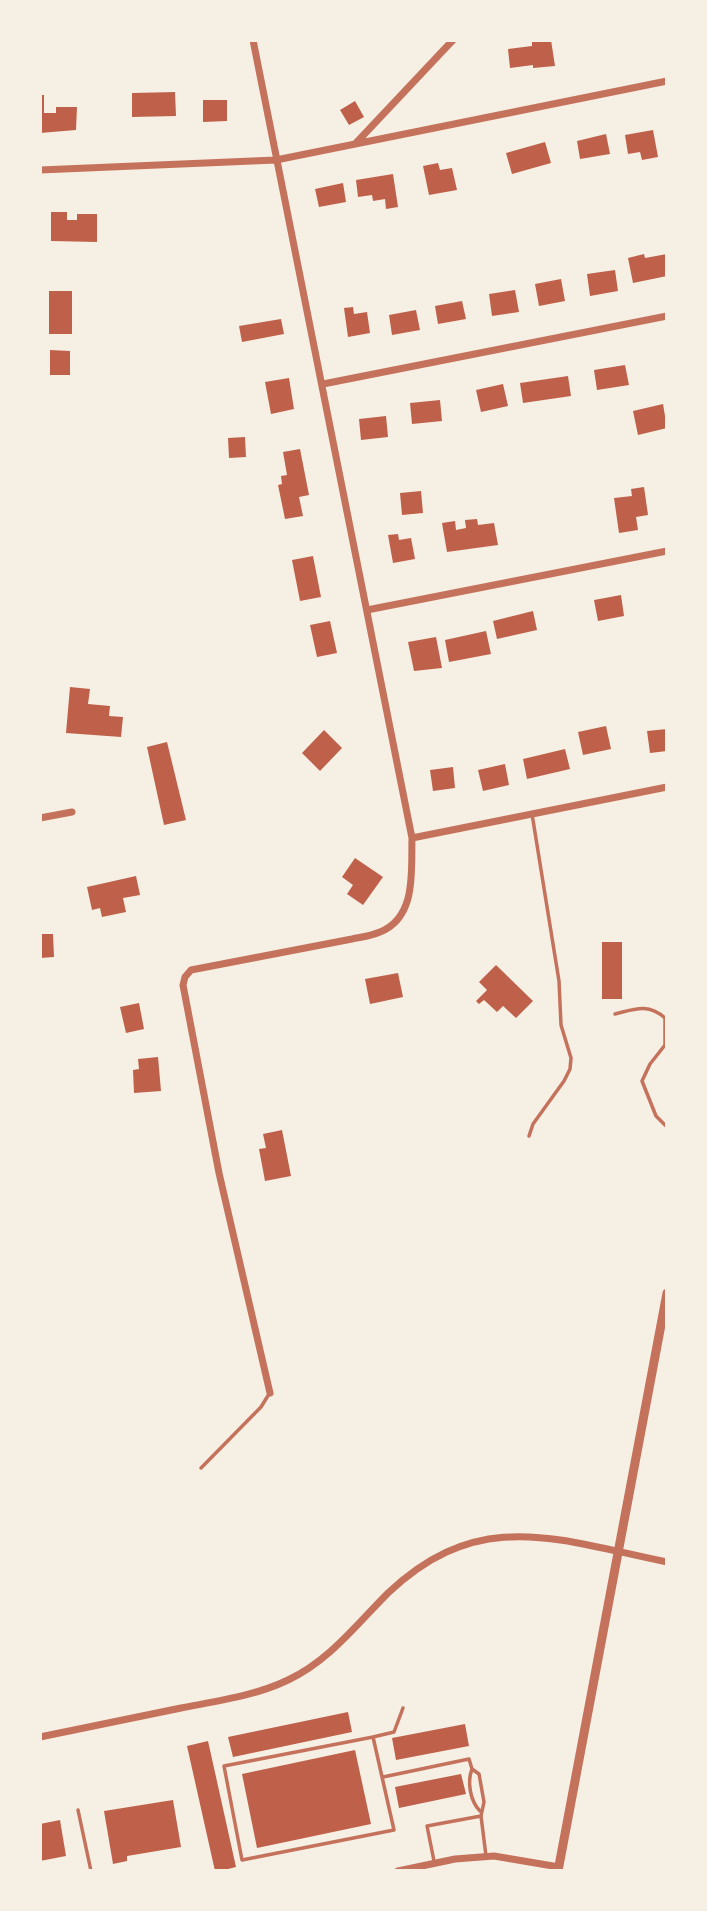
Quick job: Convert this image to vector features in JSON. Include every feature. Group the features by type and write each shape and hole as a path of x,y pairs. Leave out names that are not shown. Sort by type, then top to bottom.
{"street":[{"path":"253,40 412,838 411,881 407,903 400,917 391,926 379,933 352,939 191,970 185,977 183,985 219,1172 270,1393"},
{"path":"356,144 453,40"},
{"path":"40,170 276,159 667,81"},
{"path":"323,384 667,316"},
{"path":"367,611 667,551"},
{"path":"412,838 667,787"},
{"path":"40,818 72,812"},
{"path":"398,1871 486,1857 559,1869 667,1293"},
{"path":"40,1737 254,1693 291,1679 323,1658 407,1576 424,1563 465,1543 508,1535 536,1536 667,1562"}],"lane":[{"path":"529,1136 533,1124 565,1081 571,1058 561,1025 559,981 532,814"},
{"path":"615,1014 639,1008 656,1010 665,1018 664,1045 642,1081 656,1116 667,1126"},
{"path":"201,1468 261,1407 270,1393"},
{"path":"373,1737 394,1829 242,1860 224,1766 394,1732 403,1708"},
{"path":"383,1777 469,1759 474,1805 481,1813"},
{"path":"472,1769 479,1774 484,1802 481,1813 486,1857"},
{"path":"78,1810 91,1871"},
{"path":"435,1863 427,1826 481,1813"}],"building":[{"path":"532,40 551,40 555,66 510,68 508,49 532,46"},
{"path":"175,92 176,116 132,117 132,93"},
{"path":"40,95 44,95 44,113 56,113 56,107 77,107 76,130 40,133"},
{"path":"203,100 227,100 227,121 203,122"},
{"path":"355,101 364,117 349,125 340,110"},
{"path":"653,130 658,157 642,160 640,152 628,154 625,135"},
{"path":"606,134 610,154 580,159 577,141"},
{"path":"545,142 551,163 512,174 506,153"},
{"path":"438,163 440,170 452,168 457,190 429,195 423,166"},
{"path":"393,174 398,207 386,209 385,199 373,201 372,195 358,197 356,180"},
{"path":"343,183 346,202 319,207 315,189"},
{"path":"51,212 67,212 67,220 77,220 77,214 97,214 97,242 51,241"},
{"path":"644,254 645,258 667,254 667,276 633,283 628,258"},
{"path":"615,270 618,291 590,296 587,274"},
{"path":"561,279 565,301 539,306 535,284"},
{"path":"515,290 519,312 492,316 489,294"},
{"path":"49,291 72,291 72,334 49,334"},
{"path":"462,301 466,319 438,324 435,306"},
{"path":"353,307 354,314 367,312 370,333 348,337 344,308"},
{"path":"416,310 420,330 392,335 389,315"},
{"path":"281,319 284,334 242,342 239,326"},
{"path":"50,350 70,351 70,375 50,375"},
{"path":"625,365 629,385 597,390 594,370"},
{"path":"568,376 571,396 523,403 520,383"},
{"path":"289,378 294,409 271,414 265,382"},
{"path":"503,384 508,406 481,412 476,390"},
{"path":"440,400 442,421 412,424 410,403"},
{"path":"663,404 667,428 638,435 633,411"},
{"path":"386,416 388,437 361,440 359,419"},
{"path":"245,437 246,457 229,458 228,438"},
{"path":"300,449 309,495 299,497 303,516 285,519 278,485 282,484 281,476 287,475 283,452"},
{"path":"644,487 648,515 636,517 638,530 619,533 614,498 632,496 631,489"},
{"path":"421,491 423,513 402,515 400,493"},
{"path":"477,519 478,525 494,523 498,545 447,552 442,523 455,521 456,530 466,528 465,520"},
{"path":"398,534 399,540 411,538 415,559 393,563 388,535"},
{"path":"313,556 321,597 300,601 292,560"},
{"path":"621,595 624,616 598,621 594,600"},
{"path":"533,611 537,630 497,639 493,621"},
{"path":"330,621 337,653 317,657 310,625"},
{"path":"486,631 491,654 449,662 445,640"},
{"path":"436,637 442,668 414,671 408,642"},
{"path":"70,687 90,689 88,704 110,706 109,716 123,717 121,737 66,733"},
{"path":"606,726 611,749 583,755 578,732"},
{"path":"667,729 667,751 650,753 647,731"},
{"path":"324,730 342,748 320,771 302,753"},
{"path":"167,742 186,820 164,825 147,747"},
{"path":"565,749 570,769 527,779 523,759"},
{"path":"505,764 509,785 483,791 478,770"},
{"path":"453,767 455,788 433,791 430,770"},
{"path":"355,858 383,877 363,905 347,894 353,885 342,877"},
{"path":"136,876 140,895 123,898 126,912 102,917 100,908 92,910 87,887"},
{"path":"40,934 53,934 54,957 40,958"},
{"path":"602,942 622,942 622,999 602,999"},
{"path":"496,965 533,1001 516,1018 503,1006 497,1012 484,1000 479,1004 476,1001 487,990 479,982"},
{"path":"398,973 403,997 370,1004 365,979"},
{"path":"139,1003 144,1029 126,1033 120,1007"},
{"path":"158,1057 161,1091 134,1093 133,1070 139,1069 138,1059"},
{"path":"282,1130 291,1176 265,1181 259,1149 266,1148 263,1134"},
{"path":"348,1712 352,1732 233,1757 228,1737"},
{"path":"465,1724 469,1746 396,1760 392,1738"},
{"path":"208,1741 236,1867 220,1871 215,1871 187,1746"},
{"path":"355,1750 371,1824 257,1848 242,1774"},
{"path":"461,1774 466,1794 399,1808 395,1787"},
{"path":"173,1800 181,1847 127,1856 127,1861 113,1864 104,1811"},
{"path":"60,1820 66,1856 40,1861 40,1824"}]}
